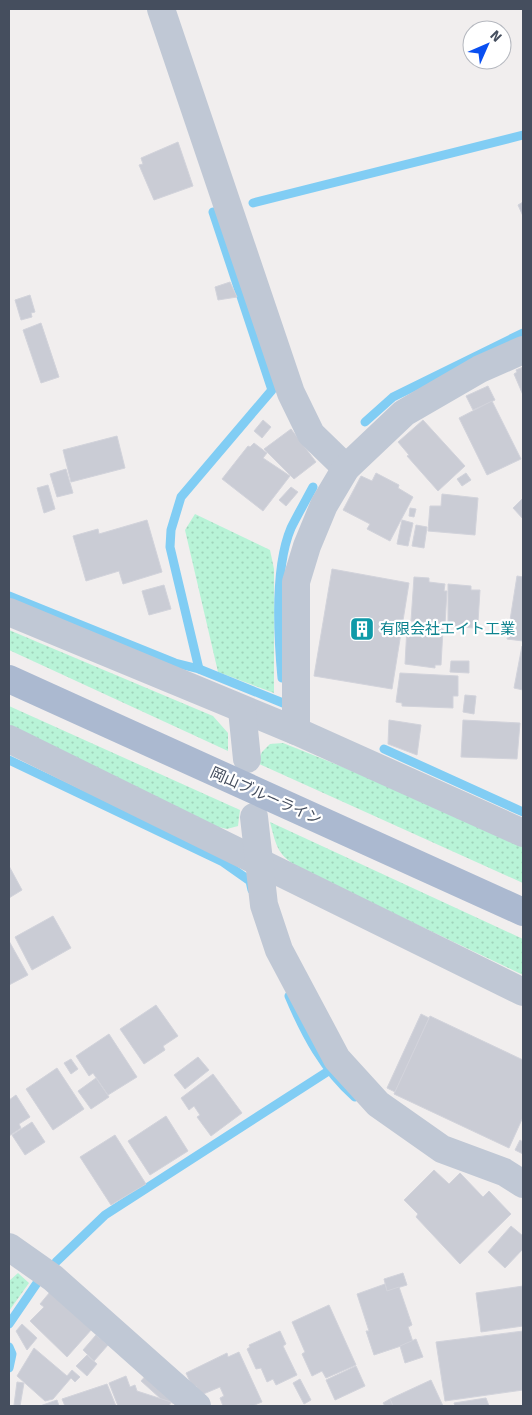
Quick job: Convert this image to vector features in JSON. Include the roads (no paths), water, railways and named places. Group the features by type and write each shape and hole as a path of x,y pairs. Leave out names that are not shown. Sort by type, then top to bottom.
{"main road":[{"name":"岡山ブルーライン","path":"9,679 523,912"}],"street":[{"path":"161,9 291,393 311,434 346,468"},
{"path":"296,731 296,582 307,546 324,505 346,468 404,413 480,369 523,350"},
{"path":"9,612 296,731 523,833"},
{"path":"242,710 247,758"},
{"path":"9,739 523,992"},
{"path":"254,816 264,905 279,950 337,1059 378,1104 442,1149 504,1172 523,1184"},
{"path":"9,1247 53,1278 196,1406"}],"waterway":[{"path":"253,203 523,135"},
{"path":"199,669 170,547 171,530 181,497 272,390 213,212 216,212"},
{"path":"365,422 393,397 523,333"},
{"path":"282,678 279,642 282,562 291,528 313,487"},
{"path":"9,596 175,663 199,669 283,703"},
{"path":"384,749 523,812"},
{"path":"9,760 223,862 250,881 252,890"},
{"path":"289,996 316,1051 334,1075 355,1097"},
{"path":"56,1262 105,1215 330,1070"},
{"path":"9,1324 37,1283"},
{"path":"9,1347 12,1354 9,1368"}],"place":[{"name":"有限会社エイト工業","path":"362,629"}]}
